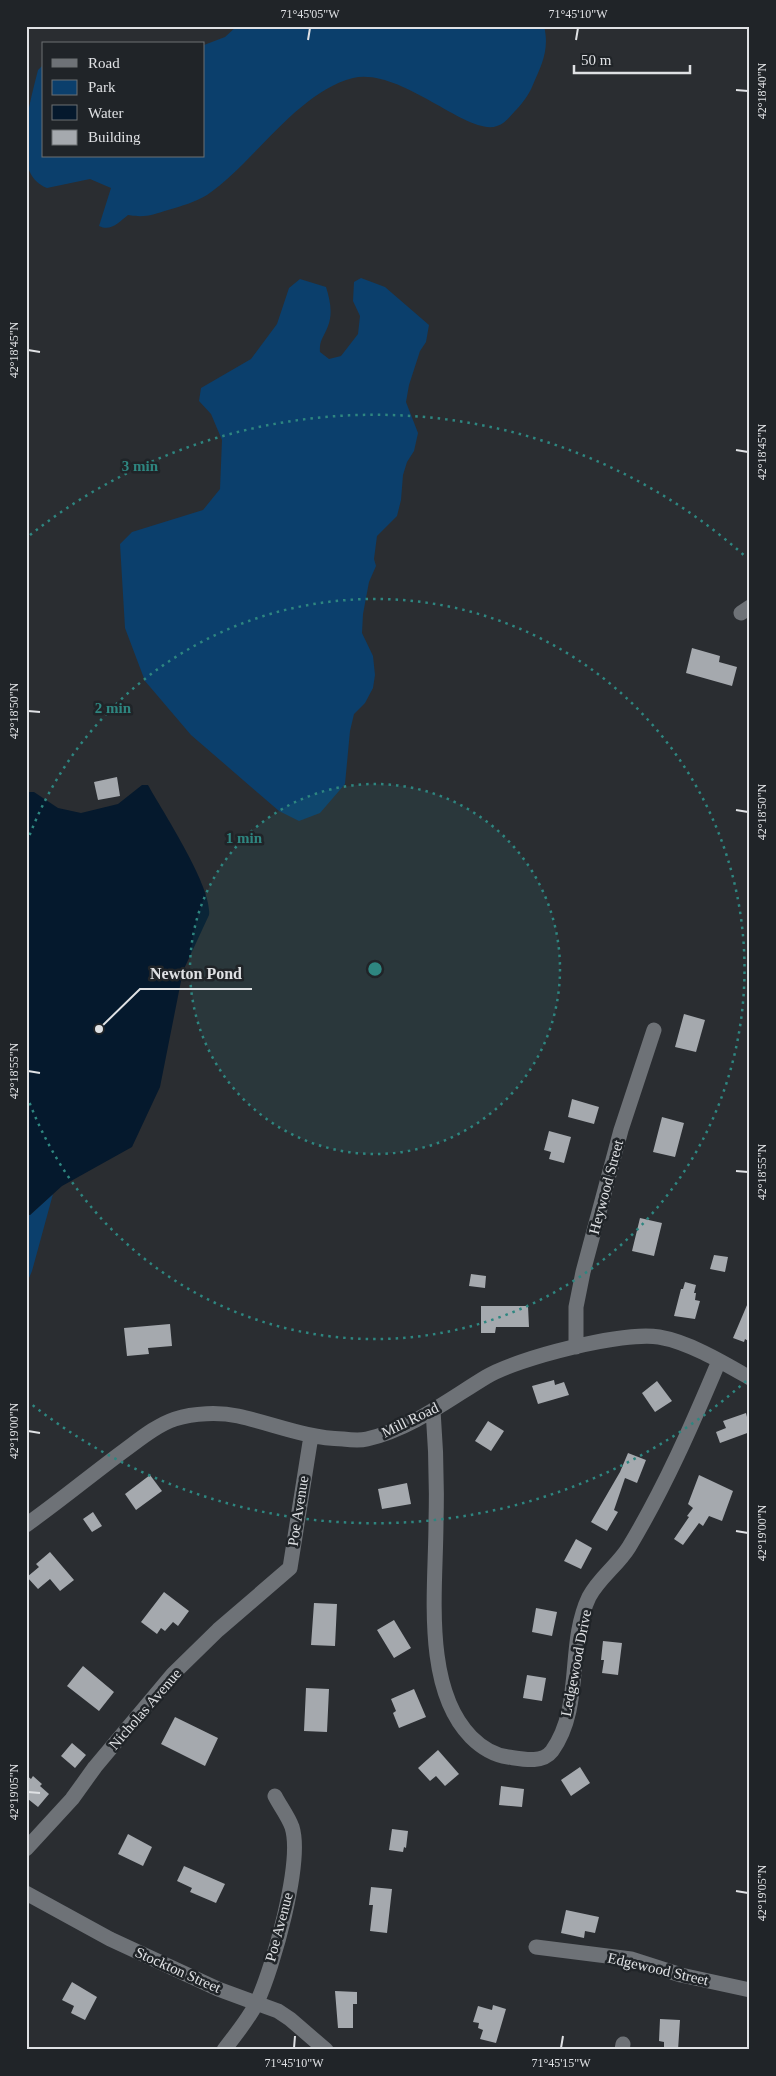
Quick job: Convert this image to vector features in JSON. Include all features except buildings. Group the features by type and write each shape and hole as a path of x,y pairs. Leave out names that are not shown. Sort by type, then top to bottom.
{"street":[{"name":"Heywood Street","path":"576,1347 576,1307 583,1272 620,1136 654,1030"},
{"name":"Mill Road","path":"26,1525 147,1434 173,1420 189,1415 223,1414 238,1416 287,1431 311,1436 364,1440 387,1434 433,1410 488,1376 523,1360 576,1347 634,1336 659,1336 679,1342 750,1378"},
{"name":"Ledgewood Drive","path":"433,1410 436,1457 435,1648 448,1702 460,1726 479,1745 500,1756 527,1760 537,1759 551,1753 569,1711 580,1630 589,1599 596,1586 628,1550 652,1507 686,1441 719,1361"},
{"name":"Poe Avenue","path":"276,1580 290,1568 311,1436"},
{"name":"Nicholas Avenue","path":"26,1849 72,1799 95,1767 173,1674 218,1630 276,1580"},
{"name":"Poe Avenue","path":"224,2050 257,2003 278,1940 290,1888 295,1851 292,1826 275,1796"},
{"name":"Stockton Street","path":"26,1893 110,1939 218,1989 278,2011 326,2050"},
{"name":"Edgewood Street","path":"536,1946 631,1959 682,1975 750,1990"}],"green space":[{"path":"237,26 544,26 546,43 541,65 529,93 508,119 497,126 484,127 469,122 392,82 372,77 353,78 333,86 313,98 207,195 178,207 148,216 128,215 115,225 103,228 99,226 111,188 90,179 47,188 35,180 28,168 25,152 25,135 27,116 38,70 42,66 42,158 205,158 205,45 225,37"},
{"path":"361,278 385,287 429,325 426,342 420,351 409,385 406,402 418,433 414,451 407,462 403,475 401,500 397,516 377,536 374,559 376,566 369,582 363,614 362,633 373,656 375,675 373,688 365,703 354,714 350,731 345,784 320,813 299,821 279,811 191,735 145,681 125,628 120,544 132,532 203,510 220,489 222,440 211,414 199,401 201,388 251,359 277,324 289,288 300,279 326,287 331,311 328,326 321,341 320,352 329,359 341,356 358,334 360,316 353,301 354,282"},
{"path":"53,1194 32,1271 26,1285 26,1215 30,1215"}],"water":[{"path":"142,785 148,785 186,850 203,887 208,903 209,915 183,971 160,1087 132,1147 62,1186 30,1215 26,1215 26,792 34,792 58,808 81,813 118,804"}],"place":[{"name":"Newton Pond","path":"99,1029"}]}
